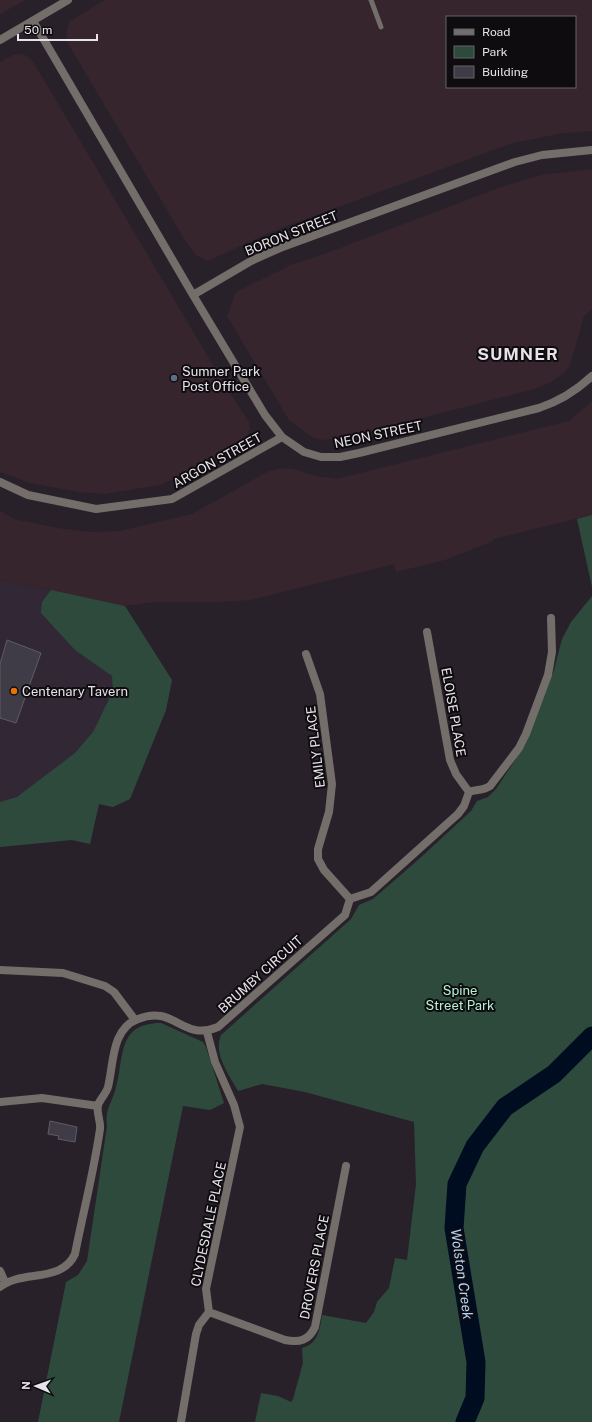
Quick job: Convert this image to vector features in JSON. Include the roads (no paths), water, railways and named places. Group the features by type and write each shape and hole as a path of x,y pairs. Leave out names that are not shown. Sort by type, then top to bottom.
{"street":[{"path":"0,40 68,0"},
{"path":"33,21 193,295"},
{"name":"BORON STREET","path":"193,295 251,261 280,248 493,170 542,155 592,150"},
{"name":"NEON STREET","path":"193,295 265,415 282,437 304,452 321,457 340,457 539,408 558,402 578,389 592,376"},
{"name":"ARGON STREET","path":"0,482 28,495 96,509 172,499 282,437"},
{"path":"350,899 371,892 458,814 464,806 469,792 475,789 484,790 490,786 519,748 526,734 550,665 551,618"},
{"name":"ELOISE PLACE","path":"427,632 450,760 456,774 469,792"},
{"name":"EMILY PLACE","path":"306,654 320,694 332,784 329,812 318,849 318,859 324,870 350,899"},
{"name":"BRUMBY CIRCUIT","path":"207,1032 226,1021 345,915 350,899"},
{"path":"0,970 63,972 105,986 114,992 135,1020"},
{"path":"0,1271 3,1285 64,1269 71,1263 75,1254 100,1128 98,1106 108,1087 116,1046 125,1027 135,1020 148,1016 159,1015 169,1017 195,1031 207,1032"},
{"name":"CLYDESDALE PLACE","path":"207,1032 215,1062 234,1105 240,1127 206,1289 209,1312"},
{"path":"0,1102 42,1098 98,1106"},
{"name":"DROVERS PLACE","path":"209,1312 286,1340 296,1342 305,1340 312,1334 315,1326 346,1166"},
{"path":"180,1422 196,1334 199,1325 209,1312"}],"lane":[{"path":"371,0 381,27"}],"waterway":[{"name":"Wolston Creek","path":"465,1422 475,1398 476,1362 454,1228 457,1184 475,1146 505,1107 554,1074 592,1036"}],"place":[{"name":"Sumner Park Post Office","path":"174,378"},
{"name":"Centenary Tavern","path":"14,691"}],"district":[{"name":"SUMNER","path":"518,354"}],"park label":[{"name":"Spine Street Park","path":"460,998"}]}
